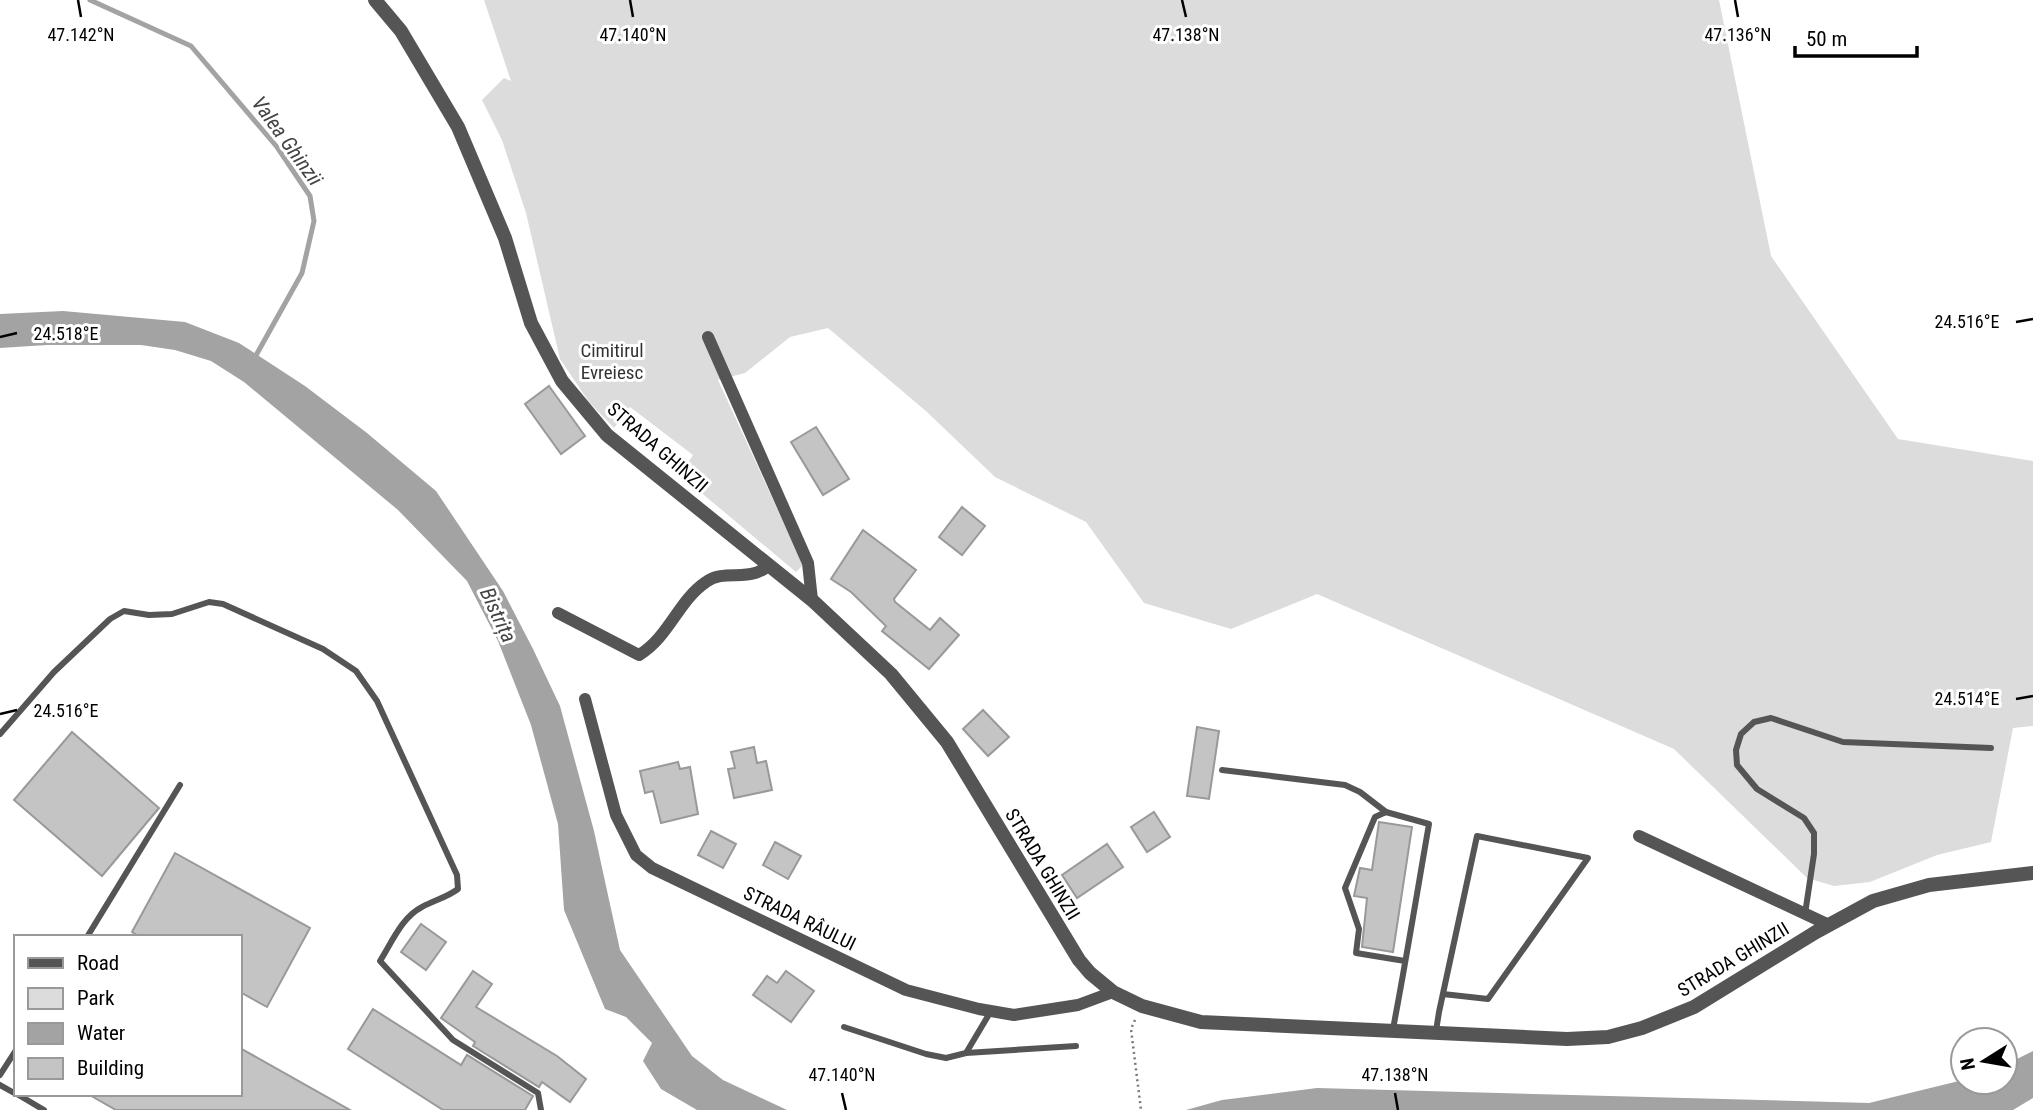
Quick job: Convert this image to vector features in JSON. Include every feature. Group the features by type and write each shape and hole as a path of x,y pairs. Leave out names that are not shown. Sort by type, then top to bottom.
{"street":[{"name":"STRADA GHINZII","path":"375,0 401,30 458,127 505,238 531,323 562,381 607,435 812,600 891,674 947,742 1079,960 1112,992 1142,1006 1201,1022 1567,1039 1608,1037 1642,1028 1694,1007 1873,901 1929,885 2033,873"},
{"path":"708,337 808,563 812,600"},
{"path":"558,613 639,655 652,648 663,636 705,582 715,577 754,574 769,566"},
{"name":"STRADA RÂULUI","path":"585,699 616,815 636,855 652,869 906,990 1014,1014 1078,1005 1112,992"},
{"path":"1639,836 1829,925"}],"lane":[{"path":"0,734 54,672 110,619 124,611 149,615 172,614 209,603 223,604 323,649 355,671 377,701 457,875 457,889 446,898 422,907 408,916 380,961 453,1040 538,1093 541,1110"},
{"path":"1805,914 1814,854 1814,834 1804,818 1757,789 1737,765 1736,750 1741,734 1754,722 1771,718 1843,743 1991,748"},
{"path":"1222,770 1345,785 1360,792 1386,812 1429,824 1393,1031"},
{"path":"87,935 180,785"},
{"path":"1386,812 1375,817 1345,888 1359,929 1356,953 1405,961"},
{"path":"1436,1033 1443,995 1477,836 1588,858 1488,999 1443,995"},
{"path":"966,1053 991,1011"},
{"path":"844,1027 946,1058 966,1053 1076,1046"},
{"path":"0,1075 14,1053"},
{"path":"20,1096 44,1110"}],"path":[{"path":"1131,1029 1142,1110"}],"green space":[{"name":"Cimitirul Evreiesc","path":"484,0 1719,0 1771,256 1898,439 2033,461 2033,726 2013,728 1991,842 1937,855 1870,882 1834,886 1807,878 1674,749 1317,594 1231,629 1144,603 1086,522 995,477 927,412 828,328 790,337 745,373 718,380 803,565 796,572 680,475 693,455 630,407 614,428 589,402 560,359 526,213 502,140 482,100 504,78 511,81"}],"water":[{"name":"Bistrița","path":"63,311 185,322 239,343 305,386 367,433 436,491 503,591 560,706 594,831 620,950 692,1056 723,1080 787,1110 697,1110 661,1089 643,1061 652,1043 626,1017 605,1009 564,910 558,824 531,725 498,641 467,581 398,510 244,382 211,361 175,350 141,345 0,348 0,314"},
{"path":"2033,1051 2033,1098 2013,1110 1186,1110 1222,1100 1317,1088 1869,1103 1949,1083 1949,1096 2019,1096 2019,1058"}],"building":[{"path":"549,386 585,436 561,454 525,404"},
{"path":"816,427 849,479 823,495 791,442"},
{"path":"962,507 985,526 962,555 939,537"},
{"path":"863,530 916,570 894,599 895,602 930,630 940,618 959,635 929,669 882,631 886,626 851,592 831,579"},
{"path":"983,710 1009,737 988,756 963,729"},
{"path":"1197,727 1219,731 1209,799 1187,796"},
{"path":"72,732 159,808 102,876 14,800"},
{"path":"754,747 757,763 766,761 772,790 734,798 728,769 735,768 731,752"},
{"path":"678,762 680,769 690,767 698,814 661,823 653,791 645,793 640,771"},
{"path":"1154,812 1170,837 1147,852 1131,827"},
{"path":"1379,822 1412,827 1393,952 1362,947 1367,898 1354,896 1360,868 1372,870"},
{"path":"711,831 736,844 723,868 698,855"},
{"path":"775,842 801,856 788,879 763,865"},
{"path":"1107,844 1123,867 1077,898 1062,875"},
{"path":"175,853 310,928 267,1007 242,993 242,935 137,935 132,932"},
{"path":"421,924 446,942 426,970 401,952"},
{"path":"473,971 492,984 476,1007 557,1056 586,1079 570,1102 542,1082 539,1087 473,1046 475,1042 441,1018"},
{"path":"786,971 814,991 791,1022 753,995 767,976 777,983"},
{"path":"373,1009 461,1065 467,1055 533,1096 525,1110 443,1110 348,1049"},
{"path":"242,1049 350,1110 116,1110 92,1096 242,1096"}],"waterway":[{"name":"Valea Ghinzii","path":"90,0 191,46 277,147 310,196 314,221 302,273 254,359"}]}
